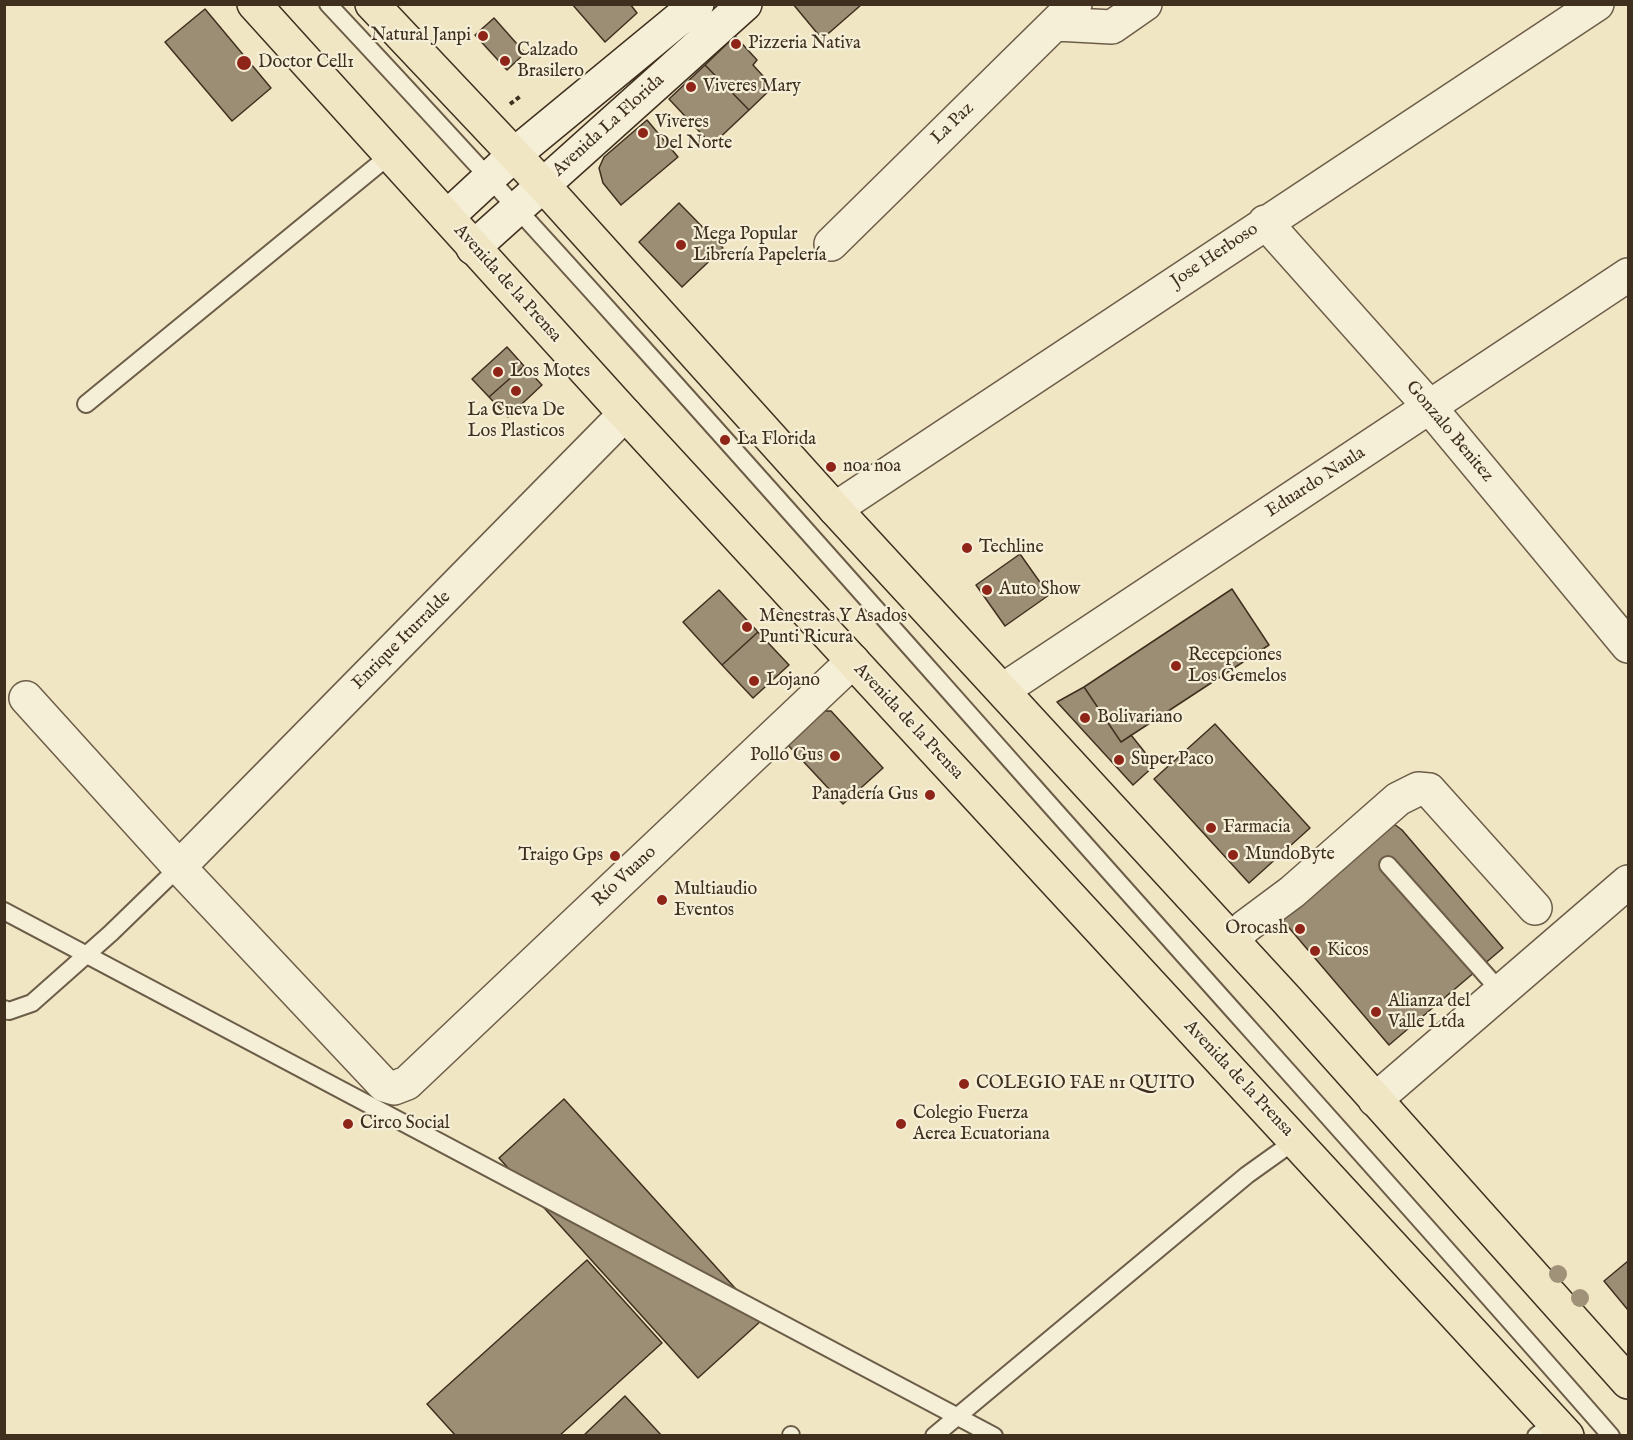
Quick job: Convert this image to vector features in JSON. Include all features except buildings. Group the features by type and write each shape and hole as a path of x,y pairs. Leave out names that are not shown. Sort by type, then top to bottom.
{"main road":[{"name":"Avenida de la Prensa","path":"254,4 625,414 1296,1140 1553,1431"},
{"path":"372,4 515,154 835,509 1233,941 1629,1382"}],"street":[{"name":"Avenida La Florida","path":"447,217 515,154 697,4"},
{"name":"Avenida La Florida","path":"473,248 745,4"},
{"path":"1057,11 1112,27 1145,4"},
{"name":"Jose Herboso","path":"835,509 1597,4"},
{"name":"La Paz","path":"831,244 1057,11"},
{"name":"Gonzalo Benitez","path":"1265,222 1429,407 1629,646"},
{"name":"Eduardo Naula","path":"1002,690 1629,275"},
{"name":"Enrique Iturralde","path":"179,867 625,414"},
{"name":"Río Vuano","path":"179,867 384,1085 394,1088 407,1083 853,661"},
{"path":"26,698 179,867"},
{"path":"1233,941 1245,927 1292,892 1388,807 1418,789 1429,790 1535,908"},
{"path":"1375,1100 1629,882"}],"lane":[{"path":"328,4 517,207 1342,1129 1611,1436"},
{"path":"86,404 390,155"},
{"path":"1388,865 1501,992"},
{"path":"4,1009 9,1011 32,1003 111,933 179,867"},
{"path":"4,910 994,1436"},
{"path":"934,1436 1247,1175 1296,1140"}],"path":[{"path":"504,108 522,95"}],"place":[{"name":"Natural Janpi","path":"483,36"},
{"name":"Pizzeria Nativa","path":"736,44"},
{"name":"Calzado Brasilero","path":"505,61"},
{"name":"Doctor Cell1","path":"244,63"},
{"name":"Viveres Mary","path":"691,87"},
{"name":"Viveres Del Norte","path":"643,133"},
{"name":"Mega Popular Librería Papelería","path":"681,245"},
{"name":"Los Motes","path":"498,372"},
{"name":"La Cueva De Los Plasticos","path":"516,391"},
{"name":"La Florida","path":"725,440"},
{"name":"noa noa","path":"831,467"},
{"name":"Techline","path":"967,548"},
{"name":"Auto Show","path":"987,590"},
{"name":"Menestras Y Asados Punti Ricura","path":"747,627"},
{"name":"Recepciones Los Gemelos","path":"1176,666"},
{"name":"Lojano","path":"754,681"},
{"name":"Bolivariano","path":"1085,718"},
{"name":"Pollo Gus","path":"835,756"},
{"name":"Super Paco","path":"1119,760"},
{"name":"Panadería Gus","path":"930,795"},
{"name":"Farmacia","path":"1211,828"},
{"name":"MundoByte","path":"1233,855"},
{"name":"Traigo Gps","path":"615,856"},
{"name":"Multiaudio Eventos","path":"662,900"},
{"name":"Orocash","path":"1300,929"},
{"name":"Kicos","path":"1315,951"},
{"name":"Alianza del Valle Ltda","path":"1376,1012"},
{"name":"COLEGIO FAE n1 QUITO","path":"964,1084"},
{"name":"Circo Social","path":"348,1124"},
{"name":"Colegio Fuerza Aerea Ecuatoriana","path":"901,1124"}]}
